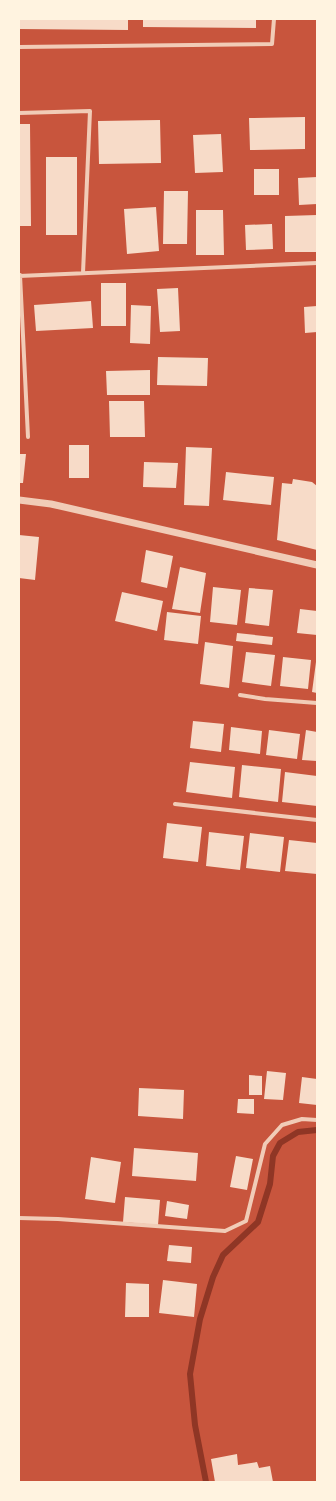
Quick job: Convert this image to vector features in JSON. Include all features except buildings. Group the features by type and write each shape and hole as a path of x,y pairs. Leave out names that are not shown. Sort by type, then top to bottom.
{"street":[{"path":"19,46 272,44 274,19"},
{"path":"19,113 90,111 83,273"},
{"path":"28,437 20,276 317,263"},
{"path":"19,500 51,504 317,565"},
{"path":"240,695 265,699 317,703"},
{"path":"175,804 317,820"},
{"path":"19,1218 58,1219 225,1232 246,1221 265,1144 282,1125 302,1119 317,1120"}],"waterway":[{"path":"206,1482 195,1425 190,1374 200,1319 213,1277 223,1255 258,1222 270,1184 273,1156 280,1143 298,1132 317,1130"}]}
